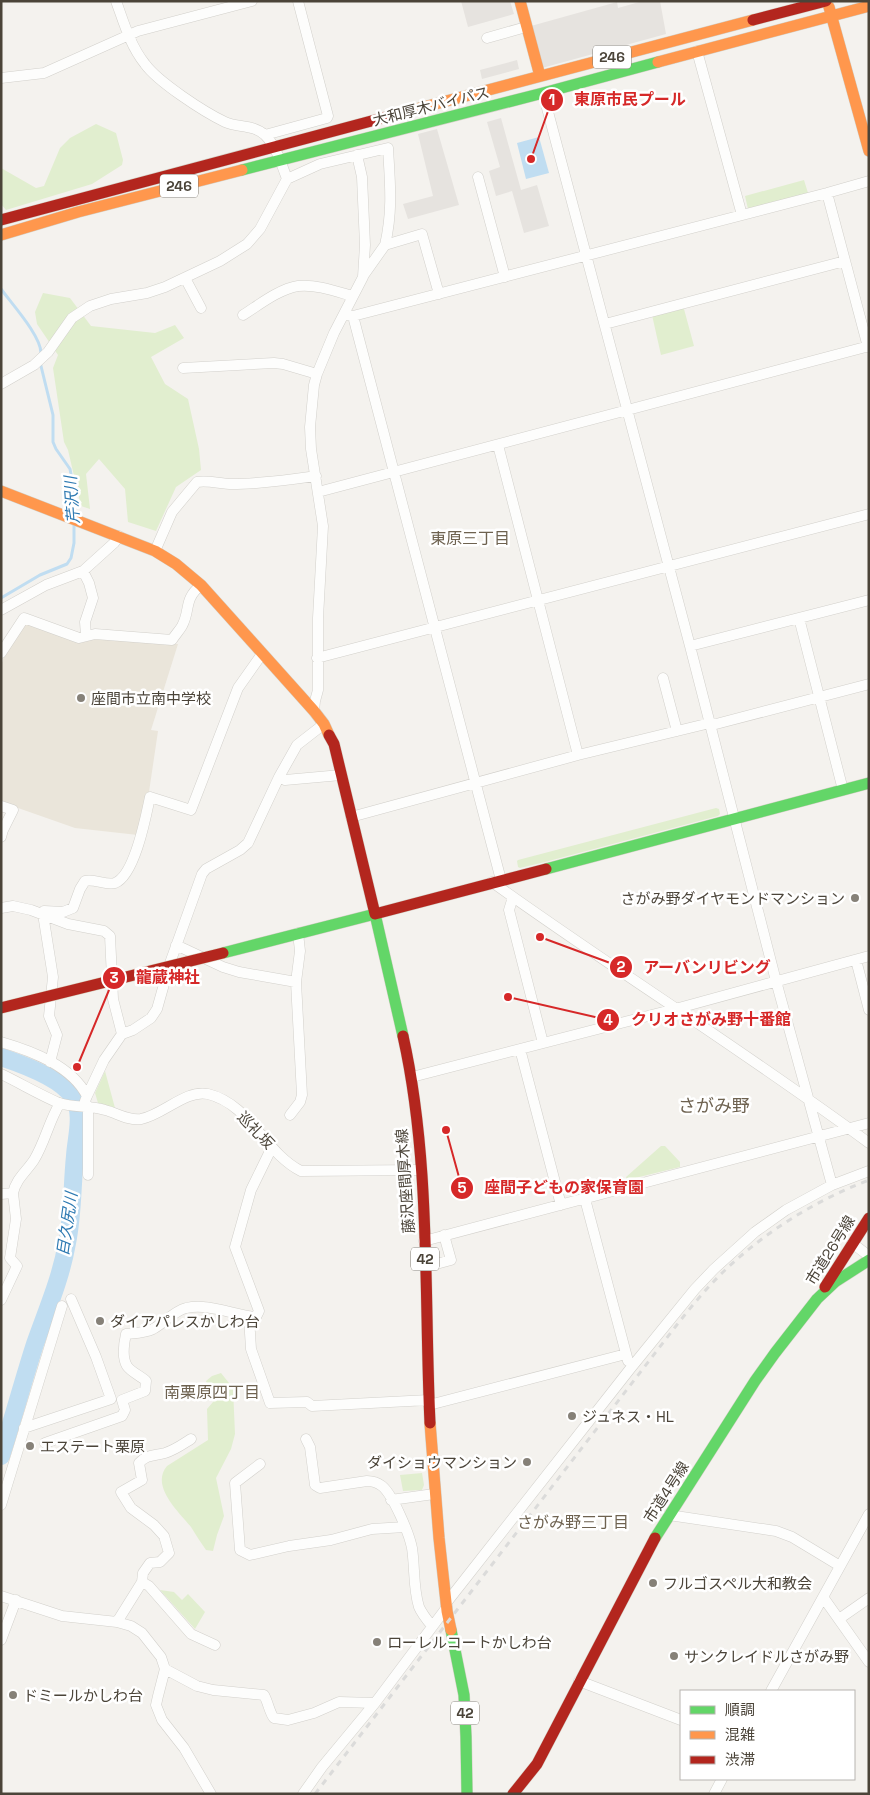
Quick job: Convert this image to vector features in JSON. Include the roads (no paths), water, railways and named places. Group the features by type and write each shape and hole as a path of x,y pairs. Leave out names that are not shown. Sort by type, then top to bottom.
{"main road":[{"path":"520,1 540,76"},
{"path":"827,1 869,150"},
{"name":"大和厚木バイパス","path":"1,220 272,146 827,1"},
{"name":"大和厚木バイパス","path":"1,235 78,212 543,93 869,6"},
{"name":"藤沢座間厚木線","path":"1,491 155,551 176,564 201,585 314,711 324,724 334,744 412,1077 421,1170 434,1494 447,1605"},
{"path":"1,1008 298,934 869,783"},
{"name":"市道26号線","path":"818,1298 869,1218"},
{"name":"市道4号線","path":"513,1794 537,1764 668,1514 775,1353 818,1298 835,1282 869,1260"},
{"name":"42","path":"447,1605 461,1679 465,1714 467,1794"}],"street":[{"path":"116,1 128,36 144,64 151,72 179,93 227,123 250,127 264,135 280,159 287,179"},
{"path":"1,78 44,73 138,31 252,1"},
{"path":"264,135 327,118 328,116 298,1"},
{"path":"487,38 526,27"},
{"path":"697,51 742,216"},
{"path":"543,93 690,646 776,981 832,1185"},
{"path":"1,384 39,360 48,352 72,318 90,306 111,299 147,293 166,287 220,261 247,244 260,229 287,179 320,164 388,148 392,199 390,223 384,245 352,296 348,315 317,374 314,385 310,427 311,449 323,526 318,690 314,711"},
{"path":"357,155 362,176 365,245 363,277"},
{"path":"478,177 505,277"},
{"path":"348,315 439,294 742,216 869,180"},
{"path":"318,492 868,347 827,193"},
{"path":"384,245 422,234 439,294"},
{"path":"605,324 845,262"},
{"path":"184,278 201,308"},
{"path":"243,315 285,290 297,286 324,288 352,296"},
{"path":"348,315 395,472 477,783 496,881 513,897 808,1098 869,1143"},
{"path":"183,368 274,363 317,374"},
{"path":"498,445 578,755"},
{"path":"155,551 172,512 197,482 231,484 269,483 316,476"},
{"path":"318,658 869,514"},
{"path":"1,610 46,585 83,571 114,543 118,536"},
{"path":"83,571 90,583 93,598 85,622 86,636"},
{"path":"1,653 24,618 79,638 95,634 172,640 182,626 188,600 192,593 201,585"},
{"path":"690,646 869,600"},
{"path":"798,618 843,790"},
{"path":"43,914 44,911 64,912 73,908 80,888 85,881 115,883 120,880 134,858 150,798 191,810 238,688 262,654"},
{"path":"663,678 677,731"},
{"path":"351,817 578,755 710,723 716,724 869,684"},
{"path":"87,1104 104,1060 122,1034 133,1030 151,1018 157,1009 176,945 202,874 206,869 240,850 248,843 279,777 297,746 324,724"},
{"path":"279,777 285,780 341,774"},
{"path":"1,806 13,810 1,837"},
{"path":"513,897 509,910 543,1042"},
{"path":"1,908 13,906 43,914 68,924 104,931 110,936 113,999 122,1034"},
{"path":"43,914 53,977 49,1016 57,1035 50,1062"},
{"path":"290,1115 300,1102 302,1095 296,982 300,951 298,934"},
{"path":"176,945 231,969 296,982"},
{"path":"412,1077 675,1009 869,956"},
{"path":"856,960 869,1010"},
{"path":"1,1042 50,1062 66,1071 82,1086 87,1104 88,1176"},
{"path":"520,1048 561,1205"},
{"name":"巡礼坂","path":"1,1074 63,1103 87,1104 129,1118 139,1119 154,1115 192,1095 210,1094 240,1112 292,1167 301,1171 421,1170"},
{"path":"1,1300 18,1266 6,1258 16,1219 12,1193 20,1177 34,1161 52,1116 63,1103"},
{"path":"424,1240 869,1123"},
{"path":"45,1443 122,1416 125,1410 122,1400 144,1391 146,1381 140,1374 127,1366 124,1344 126,1334 152,1330 180,1311 188,1308 202,1307 256,1317 259,1311 235,1247 251,1190 272,1147"},
{"path":"303,1794 322,1767 375,1703 447,1605 630,1369 695,1289 733,1250 754,1232 786,1210 832,1185 869,1171"},
{"path":"1,1194 12,1193"},
{"path":"585,1199 630,1369"},
{"path":"425,1267 451,1260 444,1235"},
{"path":"852,1243 869,1256"},
{"path":"24,1428 111,1399 71,1299"},
{"path":"1,1505 62,1306"},
{"path":"249,1316 251,1350 270,1403 306,1402 312,1406 429,1403 626,1354"},
{"path":"117,1622 142,1582 143,1573 150,1563 160,1562 169,1553 164,1536 154,1525 131,1508 121,1492 142,1480 139,1463 144,1457 165,1453 191,1439"},
{"path":"306,1439 310,1446 315,1485 320,1488 375,1481 388,1492 405,1526 412,1547 416,1595 420,1607 432,1626"},
{"path":"260,1464 235,1483 240,1550 246,1554 250,1555 289,1546 331,1540 372,1529 405,1526"},
{"path":"392,1500 434,1494"},
{"path":"668,1514 776,1532 792,1537 840,1566"},
{"path":"771,1690 869,1514"},
{"path":"142,1582 149,1586 190,1634 215,1645"},
{"path":"1,1596 62,1616 117,1622 131,1626 142,1633 161,1658 165,1669 156,1705 162,1720 196,1766 211,1794"},
{"path":"823,1597 869,1662"},
{"path":"839,1619 869,1598"},
{"path":"1,1640 16,1600"},
{"path":"165,1669 197,1686 213,1690 264,1696 274,1718 288,1720 314,1713 339,1702 375,1703"},
{"path":"579,1681 680,1720"},
{"path":"714,1794 721,1780"}],"water":[{"path":"539,137 549,173 526,179 517,143"}],"waterway":[{"name":"芹沢川","path":"1,289 32,330 37,339 41,354"},
{"name":"芹沢川","path":"40,362 53,415 53,442 70,469 73,485 74,514"},
{"name":"芹沢川","path":"1,598 40,575 67,564 71,558 74,543 74,523"},
{"name":"目久尻川","path":"1,1057 40,1072 60,1084 73,1097 79,1118 69,1232 64,1256 1,1456"}],"railway":[{"path":"315,1794 676,1326 709,1286 754,1245 790,1220 809,1208 869,1180"}],"place":[{"name":"東原市民プール","path":"531,159"},
{"name":"座間市立南中学校","path":"81,698"},
{"name":"さがみ野ダイヤモンドマンション","path":"855,898"},
{"name":"アーバンリビング","path":"540,937"},
{"name":"クリオさがみ野十番館","path":"508,997"},
{"name":"龍蔵神社","path":"77,1067"},
{"name":"座間子どもの家保育園","path":"446,1130"},
{"name":"ダイアパレスかしわ台","path":"100,1321"},
{"name":"ジュネス・HL","path":"572,1416"},
{"name":"エステート栗原","path":"30,1446"},
{"name":"ダイショウマンション","path":"527,1462"},
{"name":"フルゴスペル大和教会","path":"653,1583"},
{"name":"ローレルコートかしわ台","path":"377,1642"},
{"name":"サンクレイドルさがみ野","path":"674,1656"},
{"name":"ドミールかしわ台","path":"13,1695"}],"district":[{"name":"東原三丁目","path":"470,538"},
{"name":"さがみ野","path":"714,1105"},
{"name":"南栗原四丁目","path":"212,1392"},
{"name":"さがみ野三丁目","path":"573,1522"}]}
